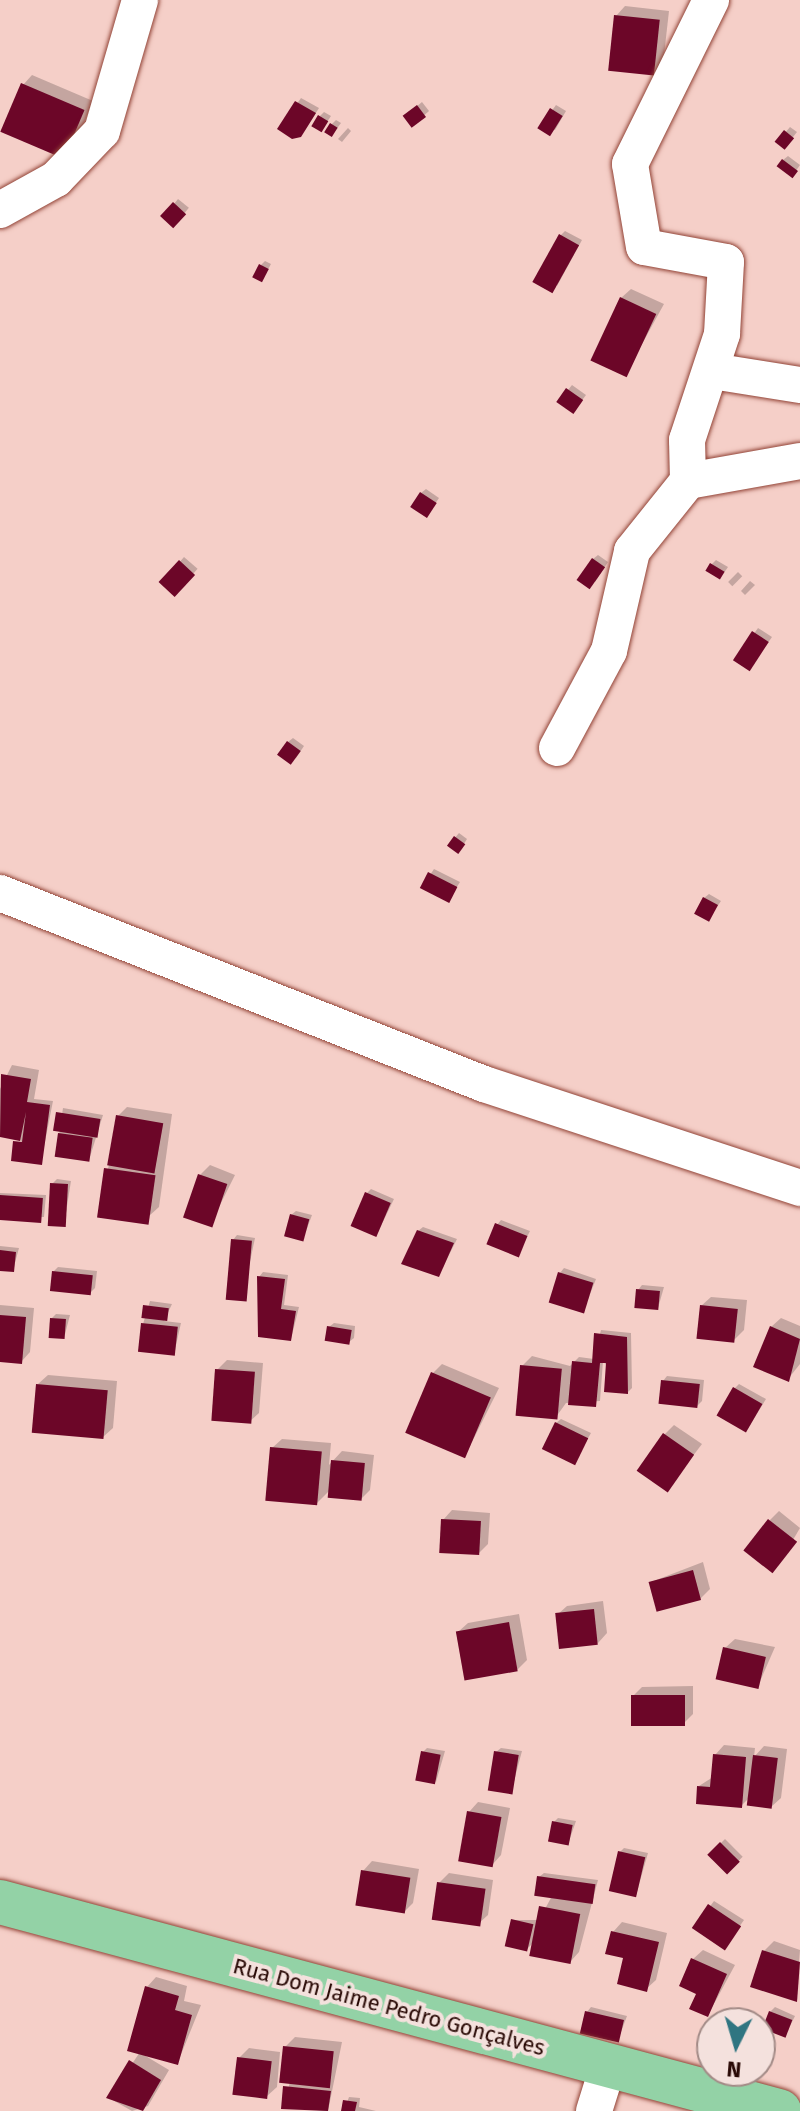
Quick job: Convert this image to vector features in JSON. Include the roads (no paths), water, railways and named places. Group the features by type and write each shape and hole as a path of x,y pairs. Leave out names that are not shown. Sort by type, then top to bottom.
{"main road":[{"name":"Rua Dom Jaime Pedro Gonçalves","path":"0,1902 779,2111"}],"street":[{"path":"0,210 56,179 102,131 140,0"},
{"path":"557,748 609,651 632,551 688,481 687,440 712,371 726,262 644,247 630,164 711,0"},
{"path":"712,371 800,385"},
{"path":"688,481 800,461"},
{"path":"0,893 484,1084 800,1188"},
{"path":"594,2111 608,2066"}]}
